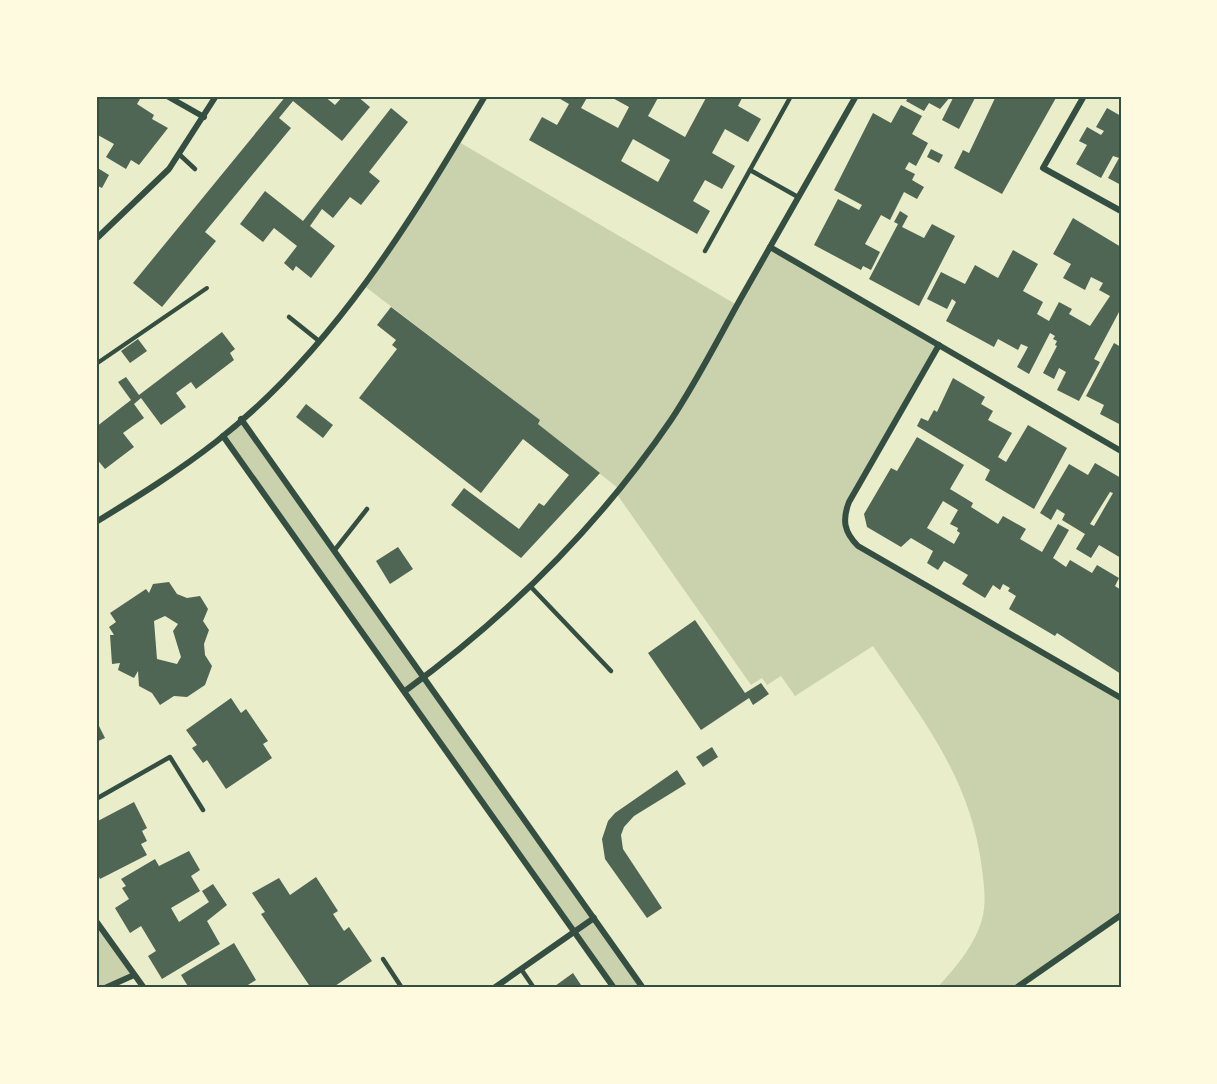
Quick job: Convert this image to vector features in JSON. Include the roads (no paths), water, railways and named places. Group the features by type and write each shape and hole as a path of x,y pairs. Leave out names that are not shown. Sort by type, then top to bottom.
{"street":[{"path":"167,96 204,117"},
{"path":"96,239 153,186 180,155 216,96"},
{"path":"96,522 176,471 223,436 319,341 422,204 485,96"},
{"path":"405,691 479,635 570,548 671,420 856,96"},
{"path":"1084,96 1043,168 1121,211"},
{"path":"770,247 1121,451"},
{"path":"939,345 849,502 845,511 846,531 858,546 1121,699"},
{"path":"241,419 643,988"},
{"path":"223,436 614,988"},
{"path":"1016,988 1121,915"},
{"path":"494,988 594,918"},
{"path":"96,921 144,988"},
{"path":"105,988 134,975"}],"lane":[{"path":"705,251 792,96"},
{"path":"180,155 195,169"},
{"path":"750,170 798,197"},
{"path":"289,317 319,341"},
{"path":"333,551 367,509"},
{"path":"531,587 611,671"},
{"path":"96,799 170,757 203,810"},
{"path":"383,959 402,988"},
{"path":"521,969 534,988"}]}
